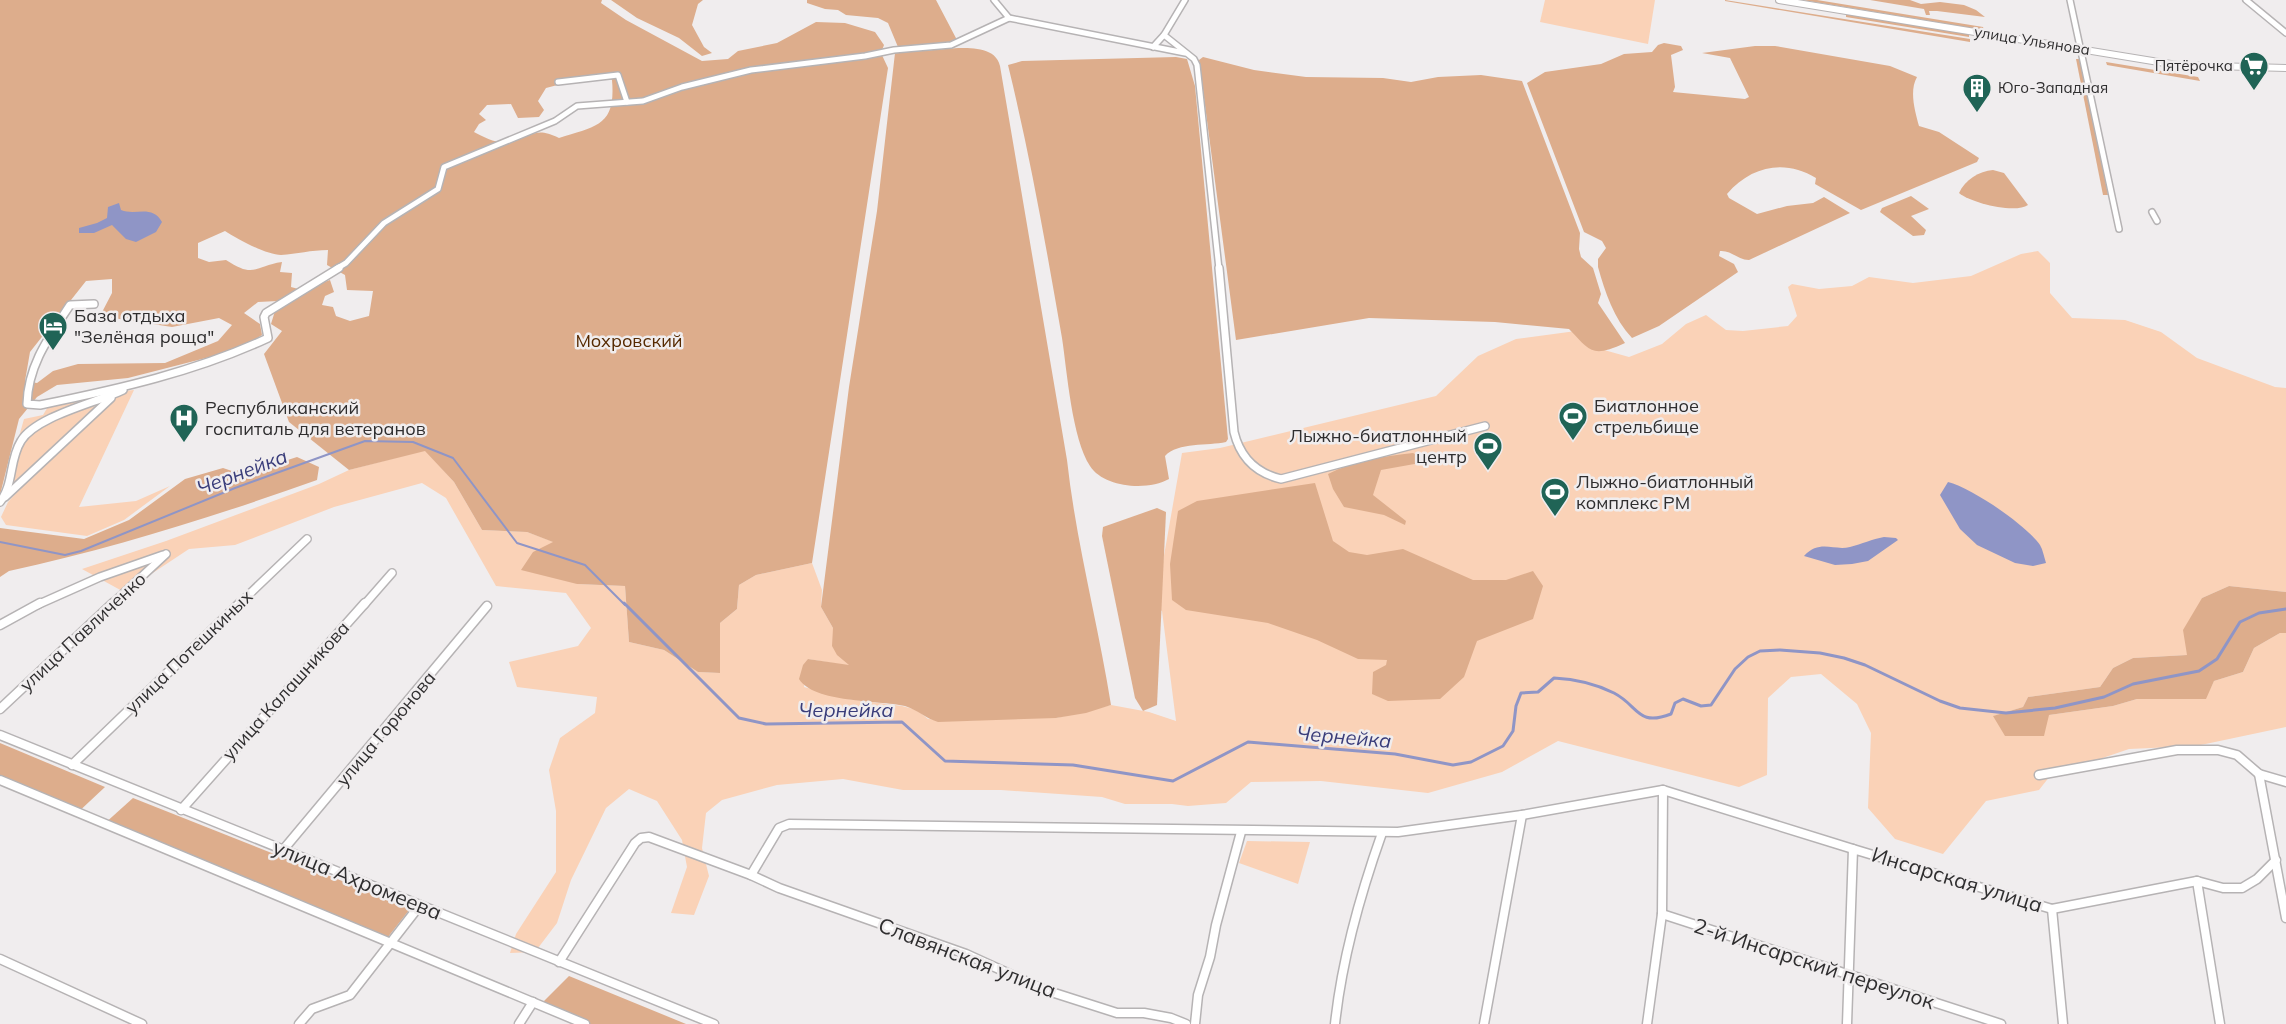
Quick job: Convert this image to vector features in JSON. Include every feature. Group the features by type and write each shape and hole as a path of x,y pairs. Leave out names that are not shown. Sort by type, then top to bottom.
{"main road":[{"name":"улица Ульянова","path":"1779,0 2187,67 2286,68"}],"street":[{"path":"994,0 1009,18 1187,54"},
{"path":"1152,47 1164,35 1185,0"},
{"path":"2070,0 2119,229"},
{"path":"2246,0 2286,33"},
{"path":"94,304 70,305 33,363 26,390 27,404 40,405 130,387 184,370 268,338 264,317 266,313 346,263 384,223 438,189 444,167 555,121 577,106 643,101 682,87 750,70 865,56 894,50 951,45 1009,18"},
{"path":"1164,35 1187,54 1197,66 1215,212 1234,432 1246,461 1263,474 1281,479 1485,426"},
{"path":"558,82 618,75 627,102"},
{"path":"2152,212 2157,221"},
{"path":"2,500 19,445 30,430 130,387"},
{"path":"2,500 25,481 114,395"},
{"name":"улица Потешкиных","path":"72,765 307,538"},
{"name":"улица Павличенко","path":"0,625 101,576 166,554 0,709"},
{"name":"улица Калашникова","path":"181,810 392,573"},
{"name":"улица Горюнова","path":"284,850 487,606"},
{"name":"улица Ахромеева","path":"0,735 714,1024"},
{"path":"2038,775 2177,750 2218,750 2237,755 2259,774 2286,782"},
{"path":"2259,774 2286,918"},
{"path":"0,780 585,1024"},
{"path":"1647,1024 1662,914 1663,790"},
{"path":"751,875 779,828 789,824 1241,832 1382,832 1522,815 1663,790 1853,849"},
{"path":"1485,1024 1522,815"},
{"path":"1195,1024 1198,995 1210,957 1216,925 1241,832"},
{"path":"1335,1024 1337,1001 1366,878 1382,832"},
{"name":"Славянская улица","path":"559,962 635,843 641,838 649,837 751,875 779,888 966,954 1045,990 1117,1013 1144,1013 1171,1017 1186,1024"},
{"name":"Инсарская улица","path":"1847,1024 1853,849 2052,909 2197,881"},
{"path":"2220,1024 2197,881 2219,887 2241,888 2255,883 2276,860"},
{"path":"299,1024 312,1009 350,995 420,905"},
{"path":"2052,909 2063,1024"},
{"name":"2-й Инсарский переулок","path":"1662,914 2001,1024"},
{"path":"0,958 142,1024"},
{"path":"519,1024 533,1002"}],"shaded area":[{"path":"1545,0 1655,0 1648,44 1540,22"},
{"path":"2038,251 2050,263 2050,293 2072,318 2125,320 2161,332 2197,358 2275,387 2286,388 2286,592 2229,586 2202,598 2187,655 2133,658 2113,668 2100,687 2028,697 2023,707 1994,716 2049,715 2113,706 2137,699 2205,699 2214,681 2243,672 2254,648 2280,633 2286,633 2286,727 2196,746 2129,749 2050,776 2039,790 1986,801 1943,854 1895,839 1868,808 1871,733 1857,704 1821,674 1791,677 1768,698 1767,775 1739,787 1558,741 1502,772 1428,793 1321,781 1251,782 1226,803 1188,806 1125,804 1102,797 1001,790 903,790 843,779 777,785 722,800 706,813 702,848 709,876 694,915 671,913 687,867 682,840 657,801 629,789 606,808 571,880 557,923 535,952 510,953 516,934 556,872 556,811 549,770 560,738 595,713 597,697 517,687 509,662 578,646 591,628 566,593 496,586 446,498 422,483 334,507 235,545 189,549 124,592 82,569 166,541 319,484 349,470 425,450 454,482 482,530 527,532 554,542 577,584 625,586 629,642 664,650 698,672 720,673 720,623 737,609 739,585 756,575 812,563 822,590 821,607 850,666 808,659 804,687 848,699 902,706 917,710 928,719 962,721 1025,717 1056,718 1111,705 1149,712 1176,721 1162,611 1155,607 1182,453 1220,448 1436,396 1478,356 1516,339 1576,331 1597,348 1629,357 1662,344 1686,324 1706,315 1726,330 1743,331 1788,326 1797,316 1788,287 1792,284 1819,289 1852,286 1869,277 1913,283 1971,276 2021,254"},
{"path":"134,390 79,507 136,501 170,486 124,520 87,536 6,525 1,517 8,502 20,489 111,398 125,391"},
{"path":"109,395 7,491 4,490 24,419 43,415 49,405"},
{"path":"1247,841 1310,842 1298,884 1239,863"}],"green space":[{"name":"Мохровский","path":"0,0 602,0 601,3 626,20 702,61 728,59 738,51 777,43 816,22 845,23 875,32 884,45 881,53 888,68 812,563 756,575 739,585 737,609 720,623 720,673 698,672 664,650 629,642 625,586 577,584 521,570 533,552 553,542 527,532 482,530 454,482 425,451 349,470 289,422 264,354 282,331 271,324 278,301 258,302 244,313 260,324 262,335 241,349 128,378 57,385 37,397 19,419 0,495","holes":["608,77 612,80 611,107 607,115 594,127 559,138 539,133 505,143 491,140 474,132 479,124 486,120 479,114 487,105 511,104 518,118 539,117 544,110 538,101 546,88 569,82","225,231 252,246 275,254 328,250 327,265 345,275 347,290 373,291 369,316 350,321 336,316 333,307 322,305 325,296 334,292 330,280 302,290 291,287 292,273 280,272 282,262 254,270 243,269 226,260 209,262 198,258 198,243","112,279 112,293 100,316 172,327 219,318 232,325 218,341 165,363 78,364 53,371 37,383 25,381 30,352 86,281"]},
{"path":"611,0 703,0 698,4 692,25 704,47 712,53 702,56 679,38 637,18"},
{"path":"807,0 936,0 957,40 952,44 898,47 888,23 878,18 846,15 838,10 825,9 807,3"},
{"path":"1802,0 1817,0 1983,27 1984,30"},
{"path":"1870,0 1910,0 1921,4 1940,2 1964,5 1985,17 1937,11 1929,11 1930,15 1926,15 1924,9"},
{"path":"1725,1 1970,39 1970,42"},
{"path":"1846,14 1969,34 1969,37 1846,17"},
{"path":"1664,43 1681,46 1683,50 1671,55 1675,87 1673,92 1745,99 1749,97 1730,58 1702,53 1755,46 1775,46 1890,66 1917,77 1913,95 1919,126 1939,132 1979,158 1977,162 1861,210 1815,184 1816,178 1804,172 1781,167 1769,168 1747,177 1727,194 1729,198 1757,214 1787,206 1813,203 1824,197 1850,213 1749,260 1720,251 1719,256 1734,264 1738,272 1659,326 1632,338 1615,314 1598,267 1598,259 1606,248 1602,241 1584,232 1527,83 1545,72 1601,64 1624,54 1652,52 1658,45"},
{"path":"958,48 989,52 998,60 1000,66 1076,521 1111,705 1086,713 1056,718 938,722 905,706 832,697 807,687 799,679 803,665 808,659 849,665 837,655 832,646 833,628 821,607 849,387 877,211 895,53"},
{"path":"1176,57 1187,59 1195,86 1228,439 1226,442 1177,448 1165,456 1169,479 1150,485 1127,485 1105,479 1097,473 1090,466 1079,439 1037,201 1008,65 1022,61"},
{"path":"1203,57 1254,70 1306,77 1383,78 1411,82 1438,77 1481,75 1522,81 1580,233 1581,257 1593,268 1601,294 1598,303 1625,343 1599,351 1582,343 1569,329 1495,322 1369,318 1236,340 1199,60"},
{"path":"2076,59 2082,59 2108,195 2103,195"},
{"path":"2106,62 2198,77 2200,81 2107,65"},
{"path":"1993,170 2004,173 2028,205 2004,208 1973,200 1959,193 1973,177"},
{"path":"1911,196 1929,209 1911,216 1926,230 1924,235 1913,236 1880,212 1882,208"},
{"path":"1413,453 1422,458 1420,463 1381,470 1373,495 1406,521 1405,525 1384,515 1344,507 1333,489 1328,474 1338,469 1369,460"},
{"path":"297,457 319,467 317,480 164,530 9,571 0,577 0,528 84,539 129,520 185,479 223,468 232,471 269,466"},
{"path":"1315,483 1333,541 1349,552 1367,555 1403,549 1473,580 1506,580 1533,571 1543,586 1533,619 1477,641 1464,677 1440,699 1388,701 1372,694 1373,672 1386,665 1387,660 1358,659 1317,640 1268,623 1186,610 1172,600 1170,564 1178,511 1197,501"},
{"path":"1157,508 1166,512 1157,705 1143,711 1135,698 1102,536 1103,527"},
{"path":"2229,586 2286,592 2286,633 2280,633 2254,648 2243,672 2214,681 2206,699 2137,699 2113,706 2049,715 2044,736 2005,736 1993,716 2023,707 2028,697 2100,687 2113,668 2133,658 2187,655 2183,630 2202,598"},
{"path":"0,743 105,787 74,816 0,782"},
{"path":"133,798 410,909 388,937 103,825"},
{"path":"569,976 686,1024 588,1024 541,1004"}],"water":[{"path":"119,203 121,210 127,212 153,213 162,222 156,232 136,242 126,239 112,225 94,233 79,233 79,228 107,218 108,207"},
{"path":"1948,482 1984,499 2011,518 2040,545 2046,563 2033,566 2015,563 1977,545 1960,529 1940,495"},
{"path":"1884,537 1898,540 1868,561 1835,565 1804,556 1816,548 1844,548"}],"waterway":[{"name":"Чернейка","path":"0,542 65,555 81,551 235,488 365,441 413,442 453,458 517,543 585,565 625,605"},
{"name":"Чернейка","path":"624,603 739,718 766,724 902,722 945,761 1073,765 1173,781 1248,742 1395,754 1453,765 1471,762 1503,746 1513,731 1516,706 1521,693 1538,692 1554,678 1600,687 1622,698 1639,713 1651,718 1660,717 1671,714 1675,703 1683,699 1701,706 1711,705 1735,669 1748,657 1760,651 1820,653 1844,658 1865,665 1940,701 1960,708 2006,713 2055,708 2104,697 2133,684 2199,671 2217,659 2240,622 2259,613 2286,609"}],"place":[{"name":"Пятёрочка","path":"2254,92"},
{"name":"Юго-Западная","path":"1977,114"},
{"name":"База отдыха \"Зелёная роща\"","path":"53,352"},
{"name":"Биатлонное стрельбище","path":"1573,442"},
{"name":"Республиканский госпиталь для ветеранов","path":"184,444"},
{"name":"Лыжно-биатлонный центр","path":"1488,472"},
{"name":"Лыжно-биатлонный комплекс РМ","path":"1555,518"}]}
